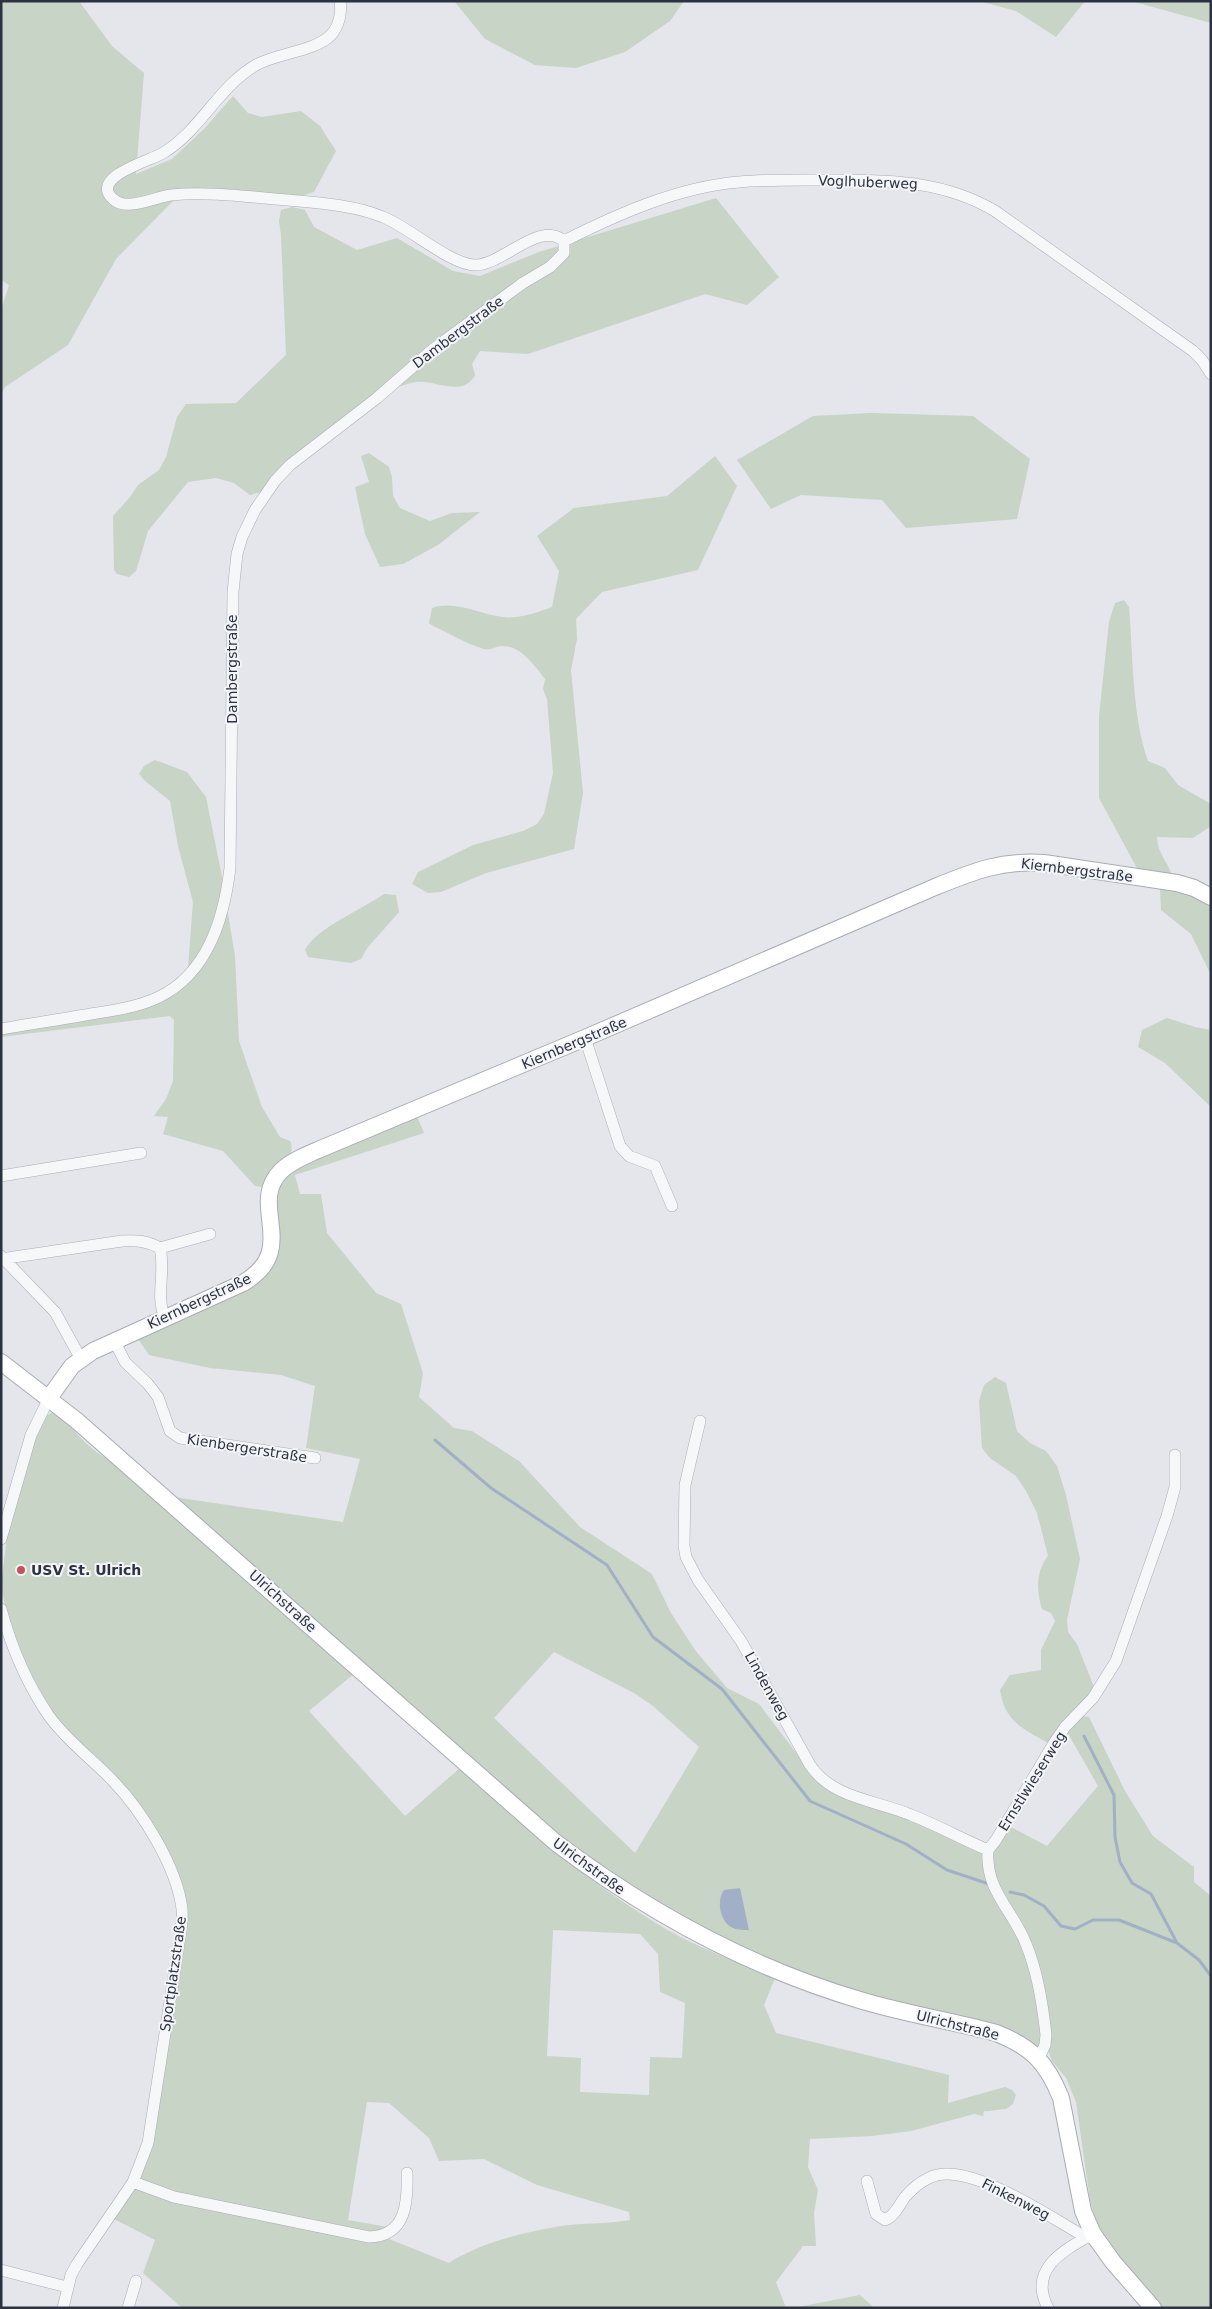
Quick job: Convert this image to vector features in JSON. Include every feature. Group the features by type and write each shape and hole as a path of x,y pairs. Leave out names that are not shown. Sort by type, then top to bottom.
{"street":[{"path":"340,1 340,18 330,35 322,41 270,59 248,70 177,143 149,161 118,173 112,178 108,191 110,197 116,202 124,204 172,195 304,202 355,209 392,221 446,254 468,264 477,265 494,260 540,236 551,234 558,236 564,241"},
{"name":"Voglhuberweg","path":"564,241 616,215 660,200 693,190 738,182 882,180 932,186 965,195 995,211 1193,352 1202,360 1211,374"},
{"name":"Dambergstraße","path":"1,1029 117,1010 141,1004 173,989 200,961 217,929 227,894 230,868 233,592 238,554 249,521 263,496 290,465 377,398 432,350 559,260 564,253 564,241"},
{"name":"Kiernbergstraße","path":"49,1398 64,1376 81,1359 114,1340 243,1283 260,1271 266,1264 272,1246 269,1205 272,1187 281,1172 289,1164 935,887 998,865 1023,862 1044,863 1177,883 1194,888 1211,897"},
{"path":"585,1038 620,1146 629,1156 655,1166 672,1206"},
{"path":"1,1176 141,1153"},
{"path":"2,1258 137,1240 160,1248 210,1234"},
{"path":"160,1248 162,1256 161,1305 165,1318"},
{"path":"2,1258 55,1312 81,1359"},
{"name":"Kienbergerstraße","path":"114,1340 125,1362 148,1384 158,1397 170,1431 174,1435 180,1438 229,1446 315,1458"},
{"name":"Ulrichstraße","path":"1,1362 49,1398 238,1561 555,1842 618,1888 686,1929 788,1976 864,2002 996,2034 1014,2040 1039,2058 1054,2081 1061,2098 1083,2211 1090,2236 1153,2308"},
{"path":"1,1539 30,1435 49,1398"},
{"name":"Lindenweg","path":"700,1421 685,1485 684,1546 686,1557 698,1580 741,1641 813,1770 834,1788 903,1811 988,1850"},
{"name":"Ernstlwieserweg","path":"988,1850 996,1840 1054,1743 1065,1727 1094,1698 1116,1661 1167,1516 1175,1487 1175,1455"},
{"name":"Sportplatzstraße","path":"1,1609 10,1639 45,1709 60,1730 112,1780 141,1814 166,1862 178,1892 182,1910 182,1926 148,2143 133,2182 77,2264 67,2287 63,2308"},
{"path":"988,1850 988,1870 1003,1904 1022,1934 1033,1968 1046,2034 1045,2045 1039,2058"},
{"path":"133,2182 174,2198 369,2238 387,2234 400,2223 407,2194 407,2173"},
{"name":"Finkenweg","path":"866,2181 876,2214 885,2220 895,2212 915,2187 930,2177 942,2174 958,2174 995,2186 1090,2236"},
{"path":"1048,2308 1042,2286 1046,2269 1060,2254 1090,2236"},
{"path":"1,2270 67,2287"},
{"path":"128,2308 136,2281"}],"green space":[{"path":"1,1 79,1 112,46 144,73 136,174 172,159 204,129 233,96 248,113 262,117 301,111 320,126 336,151 314,192 298,197 181,193 116,259 68,345 5,387 1,395 1,310 9,285 1,280"},
{"path":"454,1 684,1 670,21 625,52 576,68 535,65 485,39"},
{"path":"979,1 1085,1 1056,37 1016,11"},
{"path":"1131,1 1211,1 1211,23"},
{"path":"716,198 779,277 747,305 705,294 528,354 480,351 472,364 475,375 464,386 456,387 416,382 396,387 261,492 250,495 234,483 216,478 188,482 148,531 136,571 129,577 117,574 114,570 113,516 138,485 159,470 166,457 177,417 186,404 236,403 286,355 279,221 281,210 292,207 305,210 314,227 357,250 397,238 453,271 480,276 539,252"},
{"path":"871,413 973,416 1030,459 1017,519 906,528 882,500 801,495 771,509 737,460 813,416"},
{"path":"369,453 389,467 392,477 393,496 400,508 430,521 452,513 480,512 438,545 403,564 380,567 365,534 355,487 369,482 361,456"},
{"path":"715,456 737,486 698,570 602,592 576,619 577,639 571,670 583,793 574,849 486,873 441,892 428,893 412,884 418,872 473,845 523,831 537,824 544,814 553,773 547,699 543,689 545,679 537,668 516,649 503,646 484,649 433,626 429,623 432,608 450,606 502,617 514,617 552,607 559,571 537,536 574,508 667,496"},
{"path":"1124,600 1129,607 1136,705 1148,761 1165,768 1178,785 1211,804 1211,826 1193,838 1157,837 1160,850 1174,884 1211,902 1211,975 1191,934 1161,910 1160,889 1139,872 1099,798 1099,716 1109,622 1115,603"},
{"path":"155,760 187,772 206,797 235,956 239,1041 262,1107 280,1137 290,1141 292,1147 291,1154 284,1166 263,1187 255,1186 223,1151 163,1134 168,1117 154,1116 166,1099 173,1081 174,1020 170,1016 1,1037 1,1033 112,1015 187,981 193,902 178,846 170,801 139,774 144,766"},
{"path":"384,894 396,895 399,912 368,947 361,959 351,963 308,957 305,950 319,934"},
{"path":"1167,1018 1211,1030 1211,1107 1165,1063 1138,1047 1142,1030"},
{"path":"416,1114 424,1133 295,1175 300,1194 321,1194 327,1233 376,1293 401,1304 423,1373 419,1397 454,1428 472,1431 519,1461 580,1527 652,1574 671,1613 695,1650 727,1688 759,1704 806,1766 884,1809 984,1852 1007,1825 1047,1846 1098,1786 1066,1730 1081,1716 1089,1717 1125,1791 1153,1836 1194,1867 1194,1882 1211,1896 1211,2308 1161,2308 1133,2278 1097,2226 1090,2200 1076,2102 1066,2078 1052,2061 1047,2048 1040,2045 1037,2047 1003,2032 850,1993 703,1933 552,1834 174,1497 343,1522 360,1459 306,1448 315,1386 281,1375 210,1368 149,1355 136,1336 257,1279 274,1192 293,1168","holes":["554,1652 634,1693 653,1706 699,1747 635,1853 494,1718"]},
{"path":"995,1377 1006,1383 1017,1431 1030,1443 1046,1451 1057,1466 1066,1495 1080,1559 1067,1620 1068,1632 1077,1644 1094,1687 1091,1694 1050,1744 1024,1729 1011,1718 1006,1710 1000,1690 1010,1675 1041,1670 1041,1650 1055,1621 1051,1613 1042,1609 1039,1595 1039,1574 1048,1556 1037,1513 1016,1476 990,1458 982,1448 979,1401 984,1385"},
{"path":"54,1412 59,1415 93,1449 103,1457 121,1465 355,1673 309,1711 405,1816 461,1767 558,1853 636,1911 690,1942 775,1978 764,2005 776,2033 949,2075 948,2103 1005,2087 1012,2090 1016,2095 1013,2104 1006,2109 984,2111 983,2116 974,2114 911,2131 872,2136 810,2139 808,2167 818,2190 814,2213 816,2246 803,2246 776,2282 786,2308 182,2308 143,2273 155,2240 114,2219 134,2190 140,2190 142,2184 140,2177 161,2094 185,1943 186,1917 160,1839 59,1722 34,1683 8,1621 1,1585 7,1536 26,1459 45,1416","holes":["553,1930 640,1934 658,1954 660,1992 685,2003 682,2058 650,2057 649,2095 580,2092 581,2058 547,2056","367,2102 389,2103 429,2138 439,2161 484,2159 537,2185 629,2212 630,2220 561,2226 532,2232 488,2244 449,2263 389,2239 399,2229 348,2220"]},
{"path":"860,2295 872,2306 871,2308 793,2308"}],"water":[{"path":"740,1888 749,1930 733,1928 722,1916 720,1899 724,1890"}],"waterway":[{"path":"435,1440 491,1488 607,1565 653,1637 722,1689 810,1801 906,1844 947,1870 989,1884"},
{"path":"1084,1736 1114,1795 1115,1837 1120,1862 1132,1883 1151,1894 1177,1943 1199,1960 1211,1976"},
{"path":"1010,1892 1024,1895 1044,1906 1061,1926 1075,1929 1093,1920 1119,1920 1177,1943"}],"place":[{"name":"USV St. Ulrich","path":"21,1570"}]}
